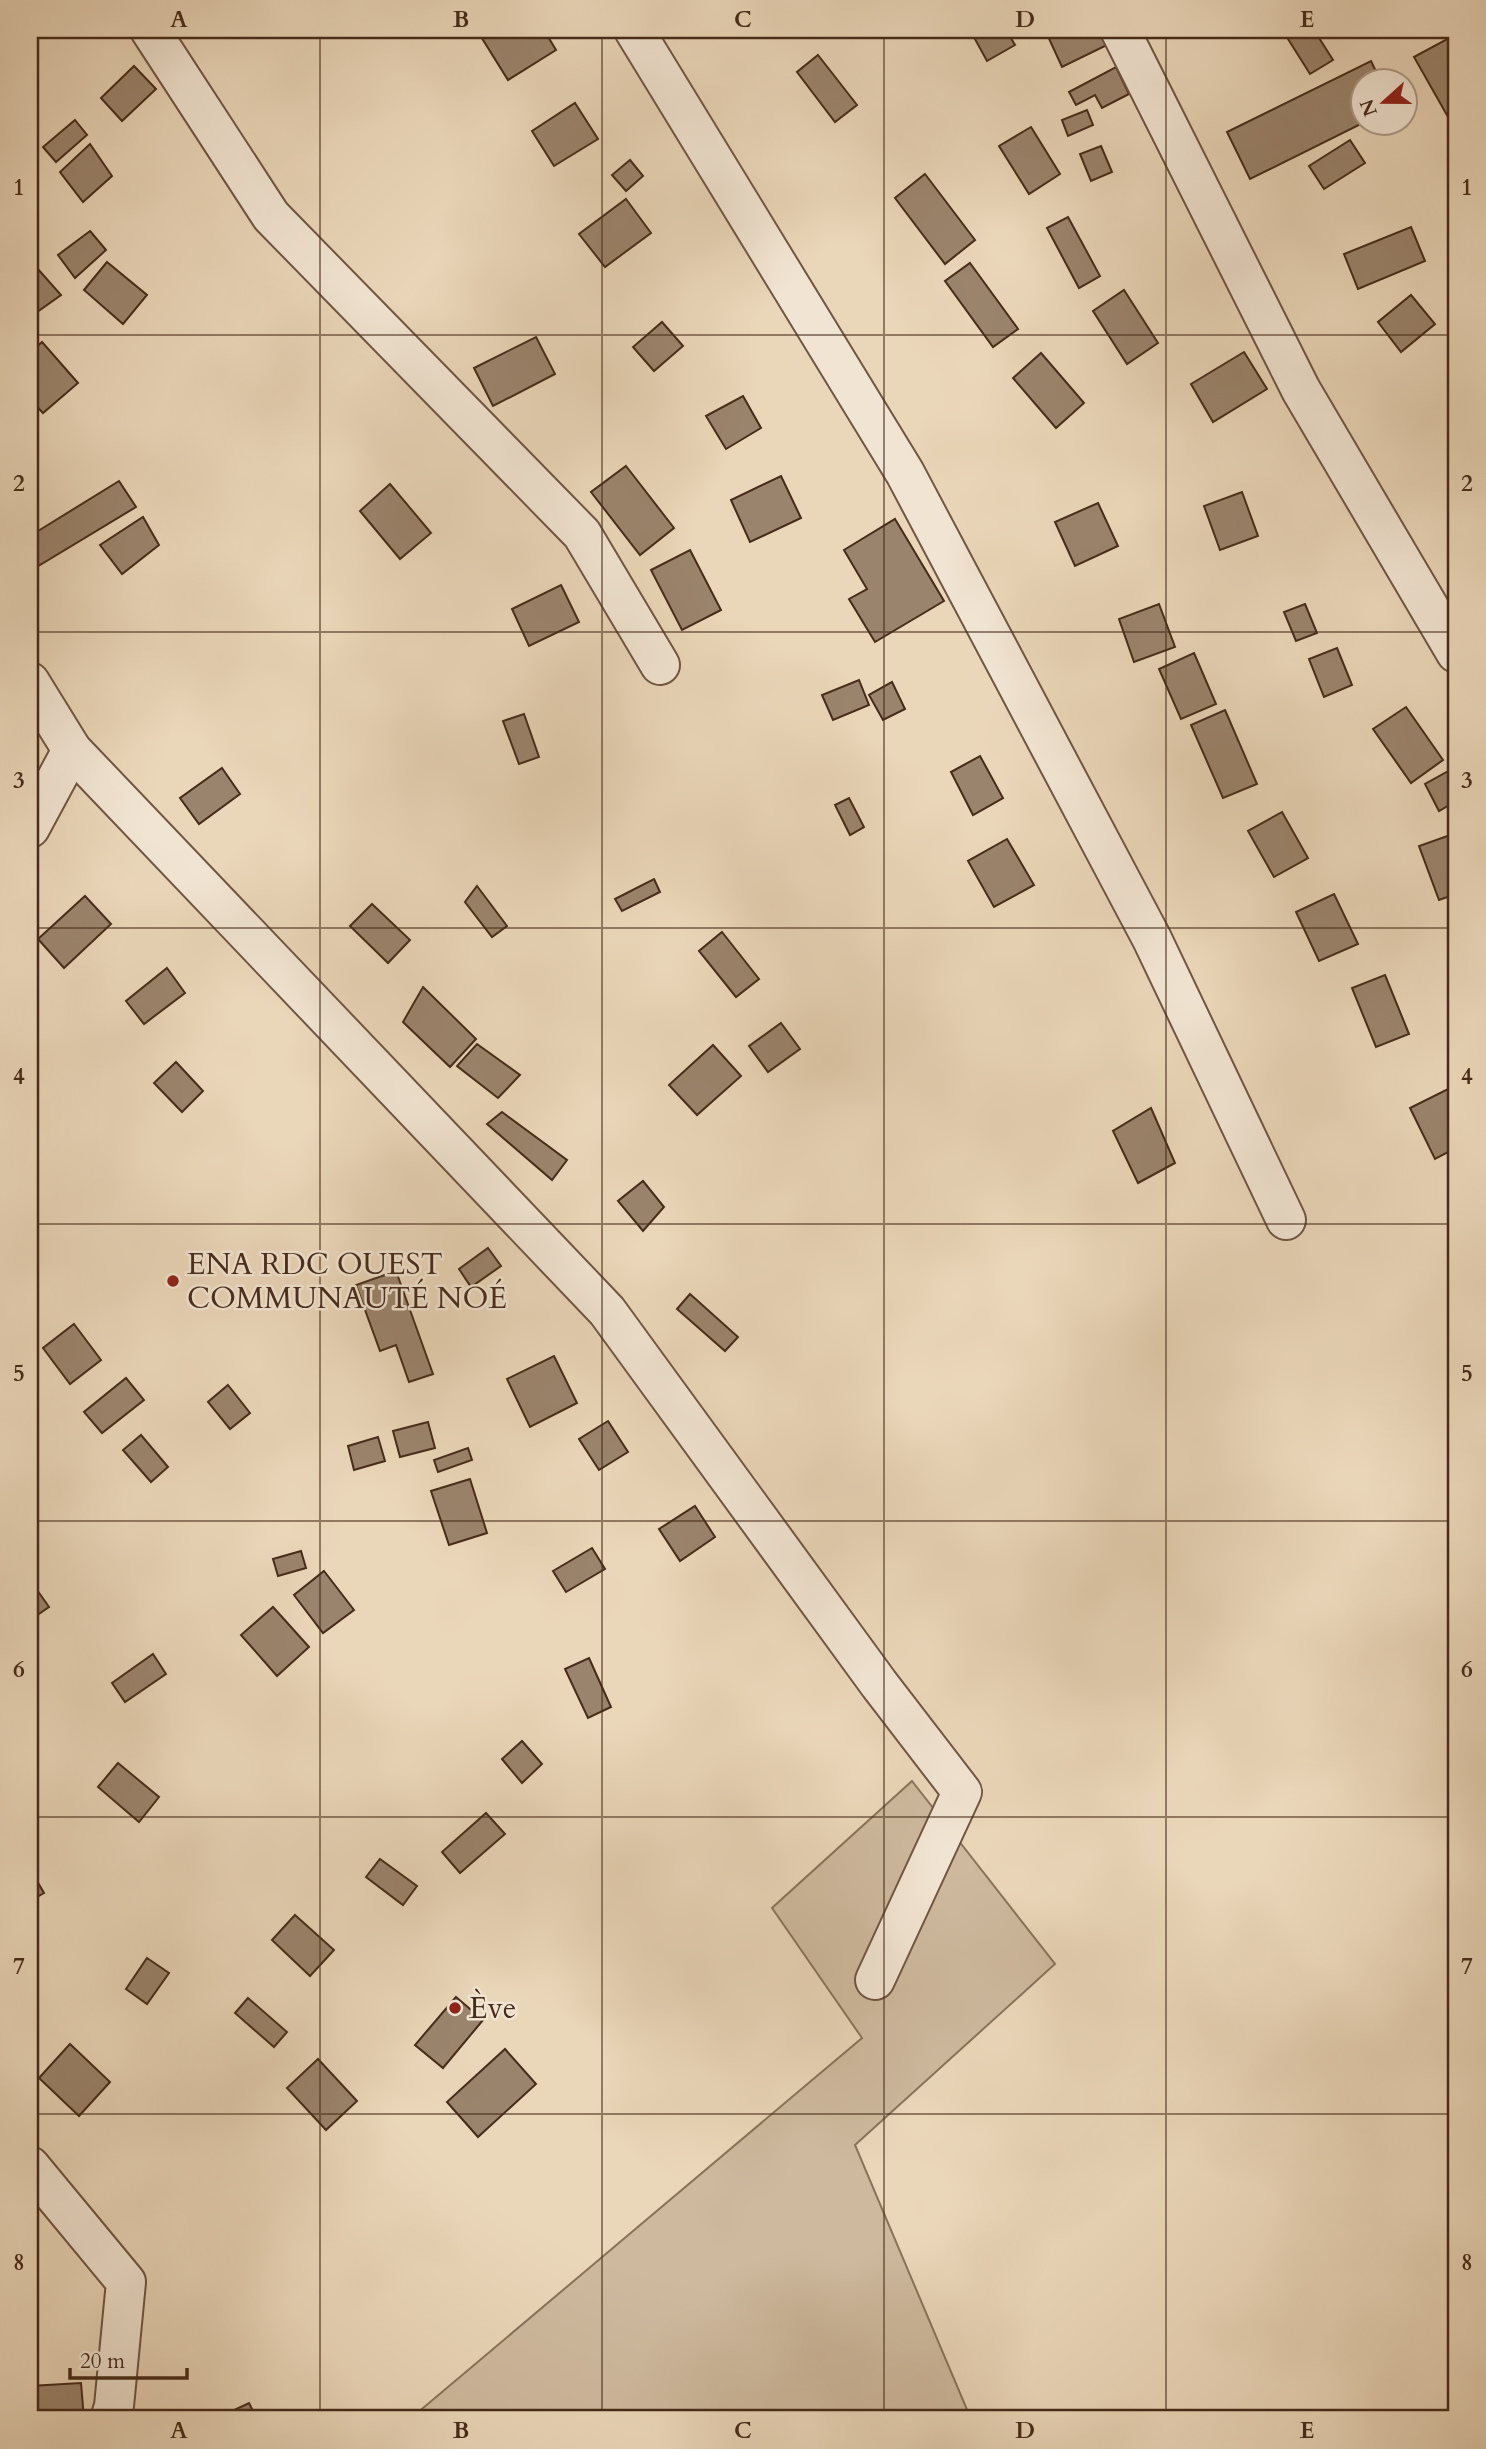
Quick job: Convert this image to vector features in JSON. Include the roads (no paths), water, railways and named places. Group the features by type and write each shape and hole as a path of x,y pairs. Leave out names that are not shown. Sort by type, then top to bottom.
{"street":[{"path":"150,30 271,216 582,534 660,665"},
{"path":"634,30 905,473 1152,939 1286,1220"},
{"path":"1120,30 1301,390 1456,653"},
{"path":"30,682 72,750 607,1311 879,1684 962,1792 875,1980"},
{"path":"30,828 72,750"},
{"path":"30,2166 126,2282 114,2406 110,2419"}],"place":[{"name":"ENA RDC OUEST COMMUNAUTÉ NOÉ","path":"173,1281"},
{"name":"Ève","path":"455,2008"}]}
